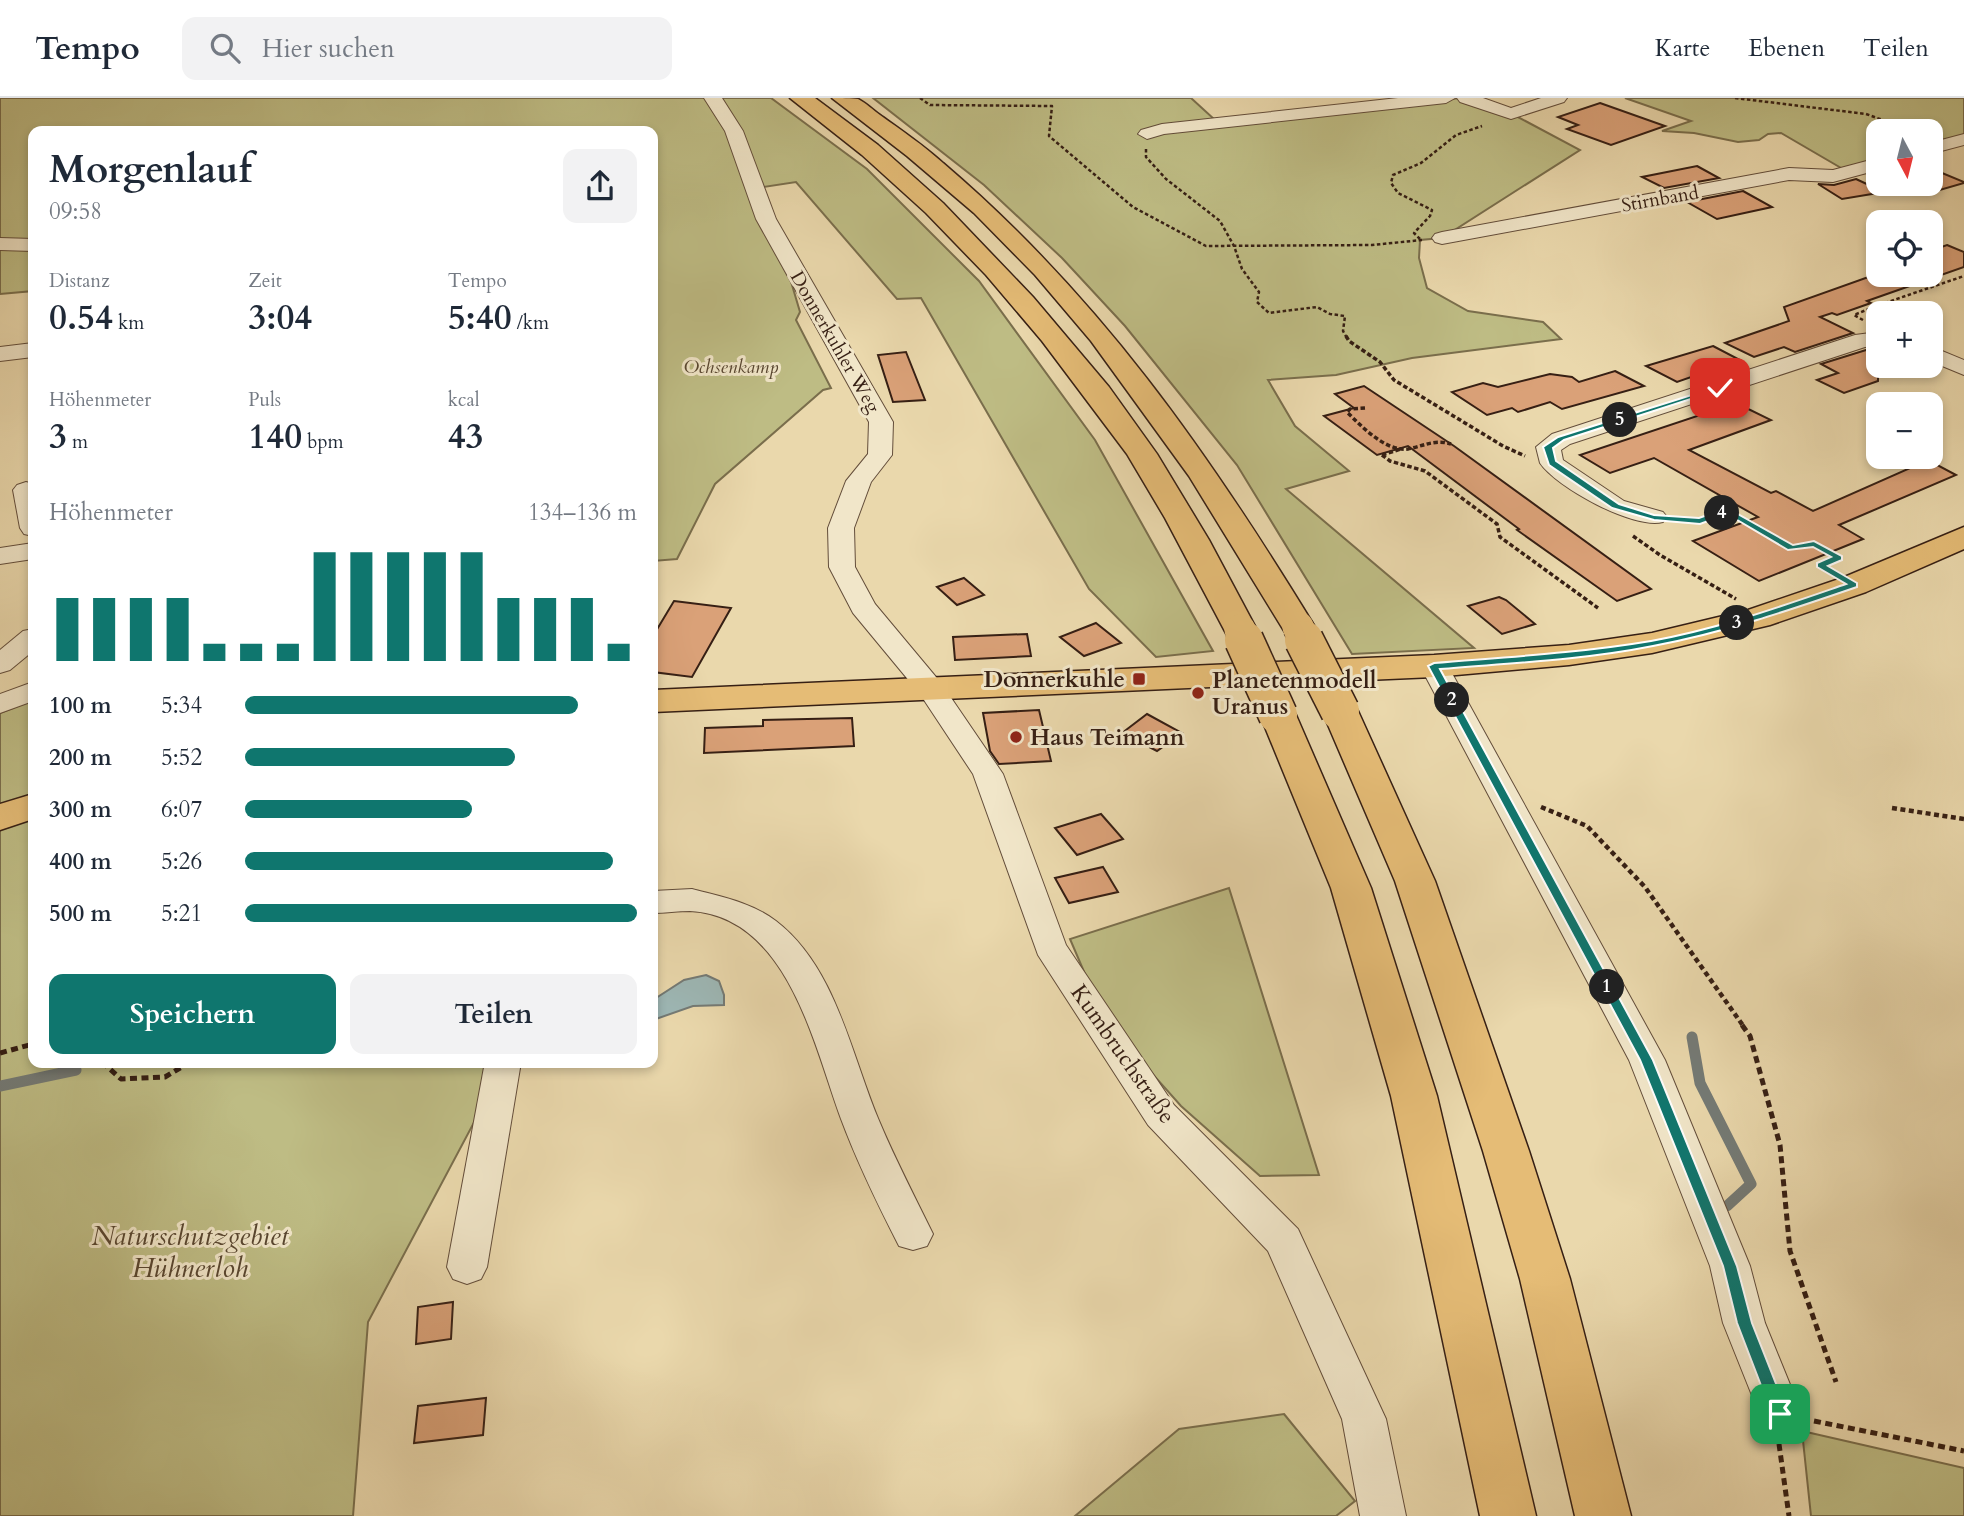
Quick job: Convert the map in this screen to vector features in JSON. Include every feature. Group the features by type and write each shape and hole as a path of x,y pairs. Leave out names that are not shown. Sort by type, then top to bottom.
{"main road":[{"path":"801,98 885,162 951,224 1012,287 1069,356 1141,452 1202,555 1240,630 1351,888 1414,1096 1508,1516"},
{"path":"843,98 919,154 994,220 1054,280 1111,347 1187,448 1240,528 1298,626 1340,711 1415,881 1506,1151 1545,1279 1603,1516"},
{"path":"658,701 1434,666 1544,658 1652,643 1758,618 1854,585 1964,537"},
{"path":"0,817 28,808"}],"street":[{"name":"Donnerkuhler Weg","path":"713,98 734,131 766,219 804,291 860,381 881,422 880,455 859,481 841,528 842,566 863,607 931,689"},
{"path":"1147,134 1174,128 1446,98"},
{"path":"1466,98 1511,114 1558,98"},
{"path":"1943,145 1964,139"},
{"name":"Stirnband","path":"1436,239 1789,174 1833,176 1866,167"},
{"path":"0,244 28,245"},
{"path":"1654,517 1615,506 1552,463 1548,447 1561,439 1866,340"},
{"path":"0,354 28,351"},
{"path":"1943,359 1964,368"},
{"path":"26,490 28,501"},
{"path":"0,556 28,552"},
{"path":"0,666 28,641"},
{"path":"0,666 28,658"},
{"path":"1434,666 1647,1060 1730,1266 1744,1323 1780,1414"},
{"name":"Kumbruchstraße","path":"931,689 988,774 1051,947 1161,1115 1284,1241 1364,1419 1383,1516"},
{"path":"658,902 692,900 737,912 765,930 795,961 814,997 861,1123 913,1234"},
{"path":"467,1267 502,1068"}],"path":[{"path":"919,98 930,105 1052,106 1049,136 1133,207 1206,246 1372,245 1436,239"},
{"path":"1735,98 1866,114 1880,119"},
{"path":"1420,240 1414,233 1432,211 1398,193 1391,183 1393,175 1426,160 1443,142 1469,128 1492,125 1497,122 1497,114 1511,114"},
{"path":"1147,134 1146,158 1166,179 1220,221 1234,246 1242,269 1259,292 1258,302 1269,313 1317,307 1331,314 1345,316 1343,331 1349,341 1380,362 1394,380 1503,446 1533,460"},
{"path":"1891,301 1964,276"},
{"path":"1365,408 1350,409 1347,412 1378,438 1401,449"},
{"path":"1451,444 1440,439 1382,455 1390,461 1425,471 1497,524 1500,537 1598,608"},
{"path":"1654,517 1700,521 1727,511 1792,548 1814,544 1839,558 1821,565 1854,585"},
{"path":"1628,531 1660,555 1731,596 1758,618"},
{"path":"1501,790 1587,825 1645,887 1750,1036 1780,1144 1790,1251 1836,1382"},
{"path":"1892,808 1964,819"},
{"path":"0,1054 28,1046"},
{"path":"109,1068 121,1079 165,1077 180,1068"},
{"path":"1789,1516 1779,1448 1780,1414 1964,1451"}],"green space":[{"name":"Ochsenkamp","path":"0,98 771,98 867,169 979,281 1095,440 1213,651 1156,657 1089,589 921,298 897,299 796,182 763,187 800,312 796,320 831,388 823,390 715,484 677,559 658,561 658,126 28,126 28,291 0,294"},
{"path":"873,98 1191,98 1215,120 1461,98 1516,116 1580,150 1442,238 1420,240 1419,258 1427,288 1468,311 1543,322 1561,339 1412,358 1336,375 1268,380 1295,426 1349,471 1286,489 1474,648 1352,654 1237,465 1125,326 1062,258 984,185"},
{"path":"1625,98 1964,98 1964,139 1943,145 1943,119 1866,119 1866,167 1848,172 1781,133 1768,134 1759,140 1738,142 1694,133 1662,131 1691,121"},
{"name":"Naturschutzgebiet Hühnerloh","path":"28,702 28,1068 484,1068 479,1113 368,1322 353,1516 0,1516 0,713"},
{"path":"1229,888 1319,1175 1260,1176 1181,1106 1123,1041 1088,981 1070,939"},
{"path":"1284,1414 1355,1501 1336,1516 1075,1516 1179,1429"},
{"path":"1802,1431 1964,1468 1964,1516 1811,1516"}],"water":[{"path":"706,975 719,981 724,1005 693,1006 658,1018 658,997 684,980"}],"building":[{"path":"1600,103 1665,126 1611,145 1567,129 1578,125 1558,117"},
{"path":"1697,166 1719,178 1664,188 1642,177"},
{"path":"1943,173 1964,182 1943,189"},
{"path":"1856,179 1866,184 1866,195 1842,199 1818,184 1834,185"},
{"path":"1743,191 1772,207 1717,219 1687,202"},
{"path":"1947,245 1964,252 1964,267 1943,274 1943,246"},
{"path":"1866,278 1866,287 1907,287 1866,301 1866,305 1837,315 1832,313 1820,317 1853,333 1795,352 1784,347 1754,357 1725,343 1789,321 1784,307"},
{"path":"1713,346 1740,360 1677,382 1646,366"},
{"path":"1866,350 1866,378 1878,378 1878,381 1844,393 1817,380 1838,373 1821,364"},
{"path":"906,352 925,400 893,402 878,355"},
{"path":"1615,371 1644,386 1562,409 1550,402 1518,412 1512,408 1487,415 1452,392 1483,383 1498,387 1550,374 1572,377 1579,382"},
{"path":"1364,386 1454,446 1651,589 1617,601 1517,530 1519,529 1408,446 1377,455 1324,416 1354,408 1335,394"},
{"path":"1736,403 1771,420 1689,450 1771,493 1776,491 1813,511 1908,469 1943,468 1956,475 1839,525 1863,539 1759,581 1693,541 1758,517 1654,458 1610,473 1580,455"},
{"path":"964,578 984,595 957,605 937,587"},
{"path":"1499,597 1535,624 1502,634 1468,606"},
{"path":"674,601 731,608 692,677 658,673 658,628"},
{"path":"1096,623 1121,643 1084,656 1060,637"},
{"path":"1027,634 1031,656 955,660 953,637"},
{"name":"Haus Teimann","path":"1039,710 1051,761 999,764 990,751 983,713"},
{"path":"1147,714 1182,733 1157,751 1122,733"},
{"path":"852,718 854,746 704,753 705,728 763,726 763,720"},
{"path":"1101,814 1123,839 1077,855 1055,828"},
{"path":"1103,867 1118,892 1069,903 1055,878"},
{"path":"453,1302 451,1339 416,1344 418,1307"},
{"path":"486,1398 483,1435 414,1443 418,1406"}],"waterway":[{"path":"1692,1037 1700,1083 1751,1184 1727,1206"},
{"path":"0,1086 76,1070"}],"place":[{"name":"Donnerkuhle","path":"1139,679"},
{"name":"Planetenmodell Uranus","path":"1198,693"},
{"name":"Haus Teimann","path":"1016,737"}],"route":[{"path":"1720,388 1561,439 1548,447 1552,463 1615,506 1654,517 1700,521 1727,511 1792,548 1814,544 1839,558 1821,565 1854,585 1758,618 1652,643 1569,655 1434,666 1647,1060 1730,1266 1744,1323 1780,1414"}]}
